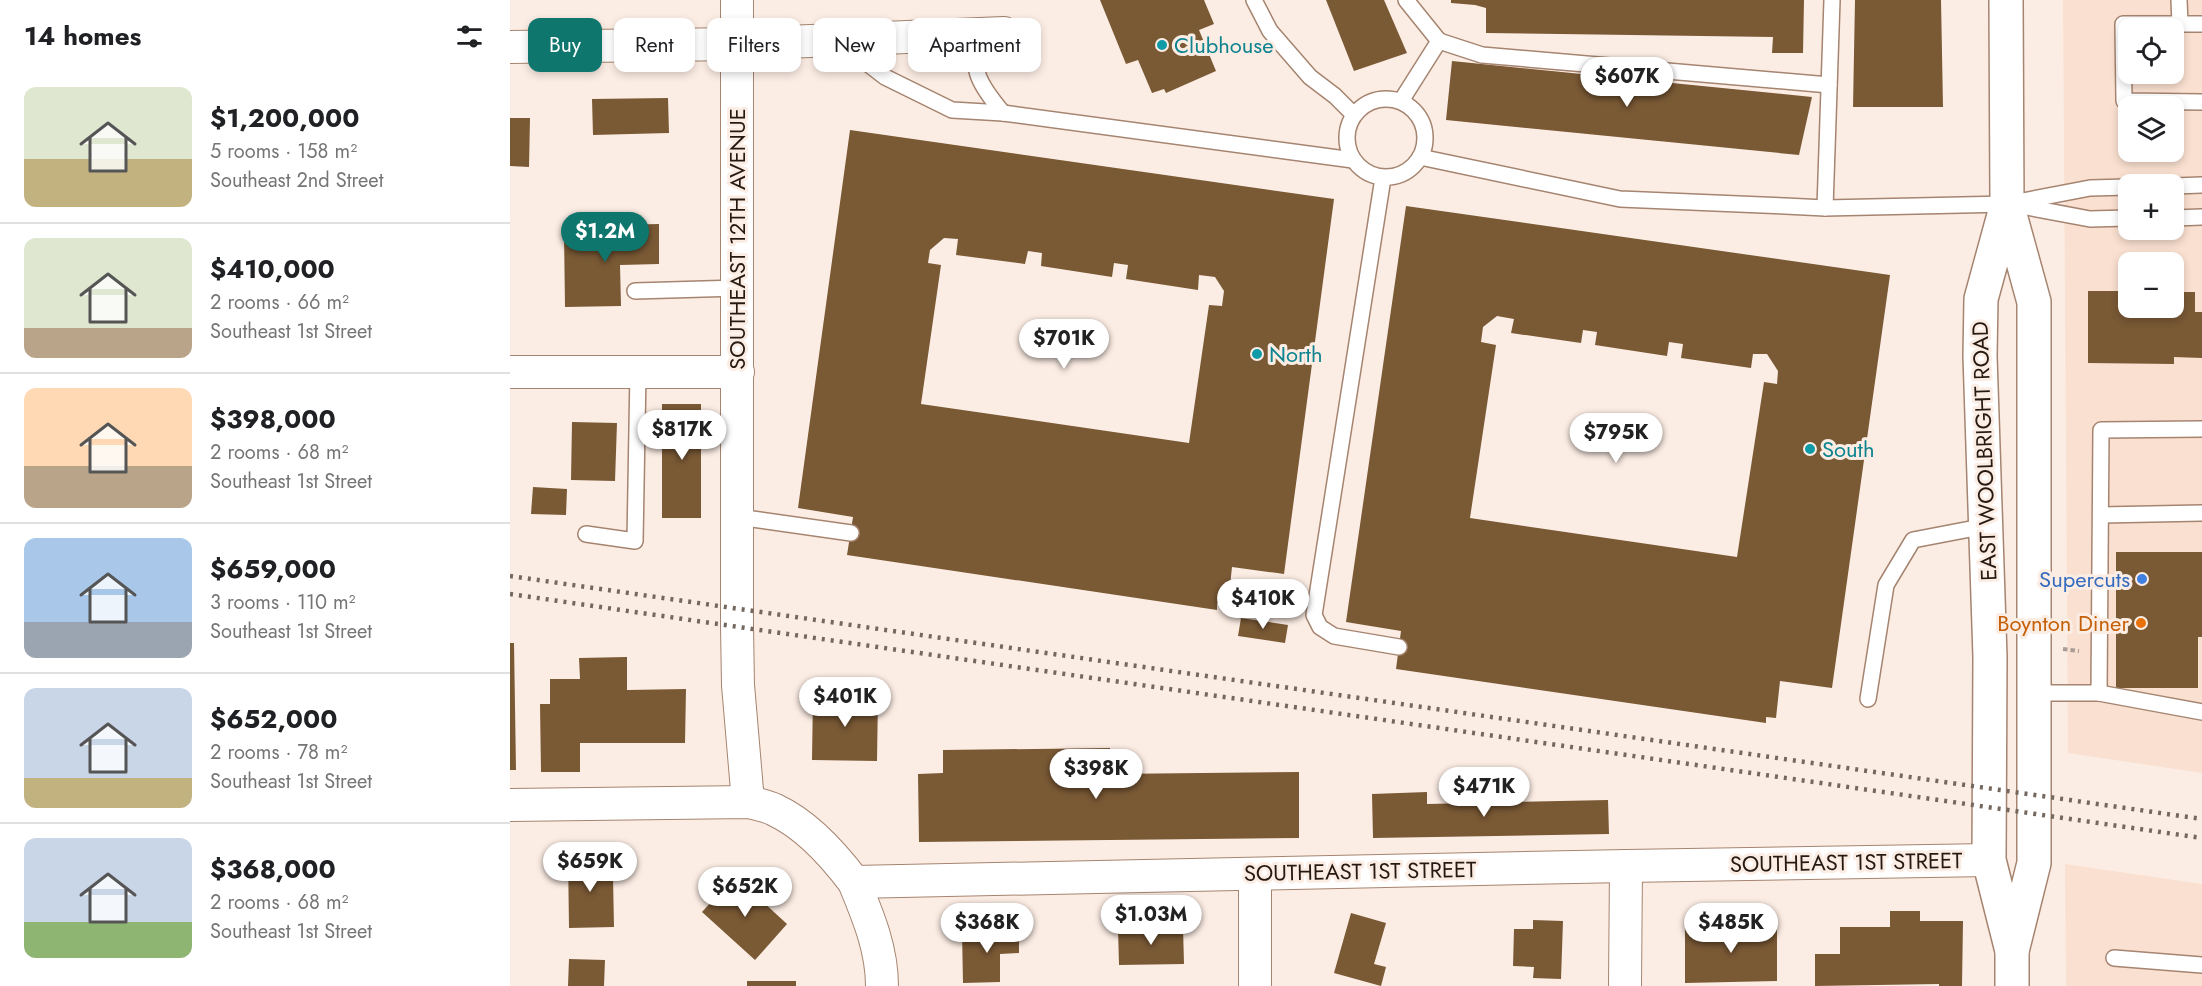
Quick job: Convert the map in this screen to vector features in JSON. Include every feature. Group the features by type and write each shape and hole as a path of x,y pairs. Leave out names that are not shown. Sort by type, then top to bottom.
{"main road":[{"name":"EAST WOOLBRIGHT ROAD","path":"2006,0 2007,204 2034,302 2034,863 2012,951 2012,986"},
{"name":"EAST WOOLBRIGHT ROAD","path":"2007,204 1981,299 1980,356 1990,657 1989,860 2012,951"}],"street":[{"name":"SOUTHEAST 12TH AVENUE","path":"737,0 737,18"},
{"path":"510,47 707,44"},
{"name":"SOUTHEAST 12TH AVENUE","path":"737,72 738,685 748,802"},
{"path":"510,372 738,372"},
{"path":"510,806 748,802 774,809 797,823 835,856 854,882 872,925 882,972 882,986"},
{"name":"SOUTHEAST 1ST STREET","path":"854,882 1989,860"},
{"path":"1625,986 1626,866"},
{"path":"1255,874 1255,986"}],"lane":[{"path":"1254,0 1270,31 1310,77 1335,96 1354,115"},
{"path":"1406,0 1439,41 1482,54 1829,85"},
{"path":"1825,208 1832,0"},
{"path":"2179,0 2180,18"},
{"path":"2184,24 2202,24"},
{"path":"1401,101 1439,41"},
{"path":"879,72 952,110 1003,113 1353,160"},
{"path":"976,72 984,90 1003,113"},
{"path":"2124,84 2124,101 2202,102"},
{"path":"1375,100 1401,101 1420,119 1424,131 1424,144 1420,157 1405,172 1395,177 1383,178 1372,175 1361,169 1348,150 1346,137 1348,126 1363,106 1375,100"},
{"path":"1420,157 1620,199 1825,208 2007,204 2090,188 2118,187"},
{"path":"1383,178 1314,615 1320,627 1334,636 1399,647"},
{"path":"2184,186 2202,185"},
{"path":"2007,204 2090,219 2118,219"},
{"path":"2184,218 2202,217"},
{"path":"635,291 738,288"},
{"path":"586,534 635,541 638,372"},
{"path":"2099,693 2101,430 2202,429"},
{"path":"2102,515 2202,513"},
{"path":"738,516 850,533"},
{"path":"1868,699 1886,585 1913,540 1986,526"},
{"path":"2034,693 2099,693 2202,712"},
{"path":"2114,958 2202,965"}],"path":[{"path":"2059,648 2085,652"}],"shaded area":[{"path":"2063,0 2202,0 2202,773 2068,753"},
{"path":"2065,864 2202,884 2202,986 2066,986"}],"building":[{"name":"Clubhouse","path":"1100,0 1204,0 1214,24 1199,30 1216,71 1166,93 1164,89 1152,93 1138,60 1126,64"},
{"path":"1326,0 1384,0 1407,53 1354,71"},
{"path":"1451,0 1804,0 1803,53 1772,53 1773,37 1486,33 1486,8 1451,3"},
{"path":"1855,0 1941,0 1943,107 1853,107"},
{"path":"1452,61 1812,97 1799,155 1446,120"},
{"path":"668,98 669,133 593,135 592,99"},
{"path":"510,118 530,118 529,167 510,166"},
{"name":"North","path":"850,130 1334,199 1284,574 1232,567 1228,605 1217,603 1217,610 847,555 853,517 798,508","holes":["944,238 958,239 956,255 1025,264 1028,251 1042,253 1041,266 1112,277 1114,263 1128,265 1126,279 1198,290 1199,275 1215,277 1224,291 1222,306 1209,305 1189,443 921,404 941,265 928,263 930,250"]},
{"name":"South","path":"1406,206 1890,275 1832,688 1780,681 1776,718 1766,717 1766,723 1396,669 1401,631 1346,622","holes":["1497,316 1514,319 1511,333 1581,343 1583,330 1597,332 1595,345 1667,356 1669,342 1683,344 1681,358 1751,368 1753,354 1767,354 1778,371 1777,384 1764,382 1737,557 1470,518 1496,345 1481,342 1483,327"]},
{"path":"659,224 659,264 620,265 621,306 565,307 564,233 615,233 615,225"},
{"path":"2088,291 2118,291 2118,318 2184,318 2184,292 2195,292 2195,312 2202,312 2202,358 2174,357 2174,364 2088,363"},
{"path":"662,404 701,404 701,518 662,518"},
{"path":"572,422 617,423 615,481 571,480"},
{"path":"533,487 567,489 566,515 531,514"},
{"path":"2116,552 2202,552 2202,637 2198,637 2198,688 2116,688"},
{"path":"1241,618 1288,625 1285,643 1238,636"},
{"path":"510,643 514,643 516,770 510,770"},
{"path":"627,657 627,690 686,689 685,743 580,743 580,772 541,772 540,704 550,704 550,679 580,679 579,658"},
{"path":"813,695 878,696 877,761 812,760"},
{"path":"1110,748 1110,774 1299,772 1299,838 919,842 918,774 943,773 943,750"},
{"path":"1427,792 1427,804 1608,800 1609,834 1373,838 1372,794"},
{"path":"604,854 604,877 613,877 614,927 569,928 568,855"},
{"path":"735,876 787,924 755,960 702,912"},
{"path":"1890,911 1920,911 1920,921 1963,921 1962,986 1939,986 1939,984 1815,986 1815,954 1840,954 1840,927 1890,927"},
{"path":"1351,913 1386,923 1374,964 1386,967 1381,986 1334,973"},
{"path":"1533,920 1563,921 1561,979 1533,978 1534,967 1513,966 1514,929 1533,929"},
{"path":"1777,926 1777,981 1685,983 1685,927"},
{"path":"1183,927 1184,964 1119,965 1118,928"},
{"path":"1019,930 1019,953 1000,954 1000,982 963,983 962,932"},
{"path":"569,959 605,960 604,986 568,986"},
{"path":"747,981 796,981 796,986 747,986"}],"railway":[{"path":"510,576 2202,819"},
{"path":"510,594 2202,838"}],"place":[{"name":"Clubhouse","path":"1162,45"},
{"name":"North","path":"1257,354"},
{"name":"South","path":"1810,449"},
{"name":"Supercuts","path":"2142,579"},
{"name":"Boynton Diner","path":"2141,623"}]}
